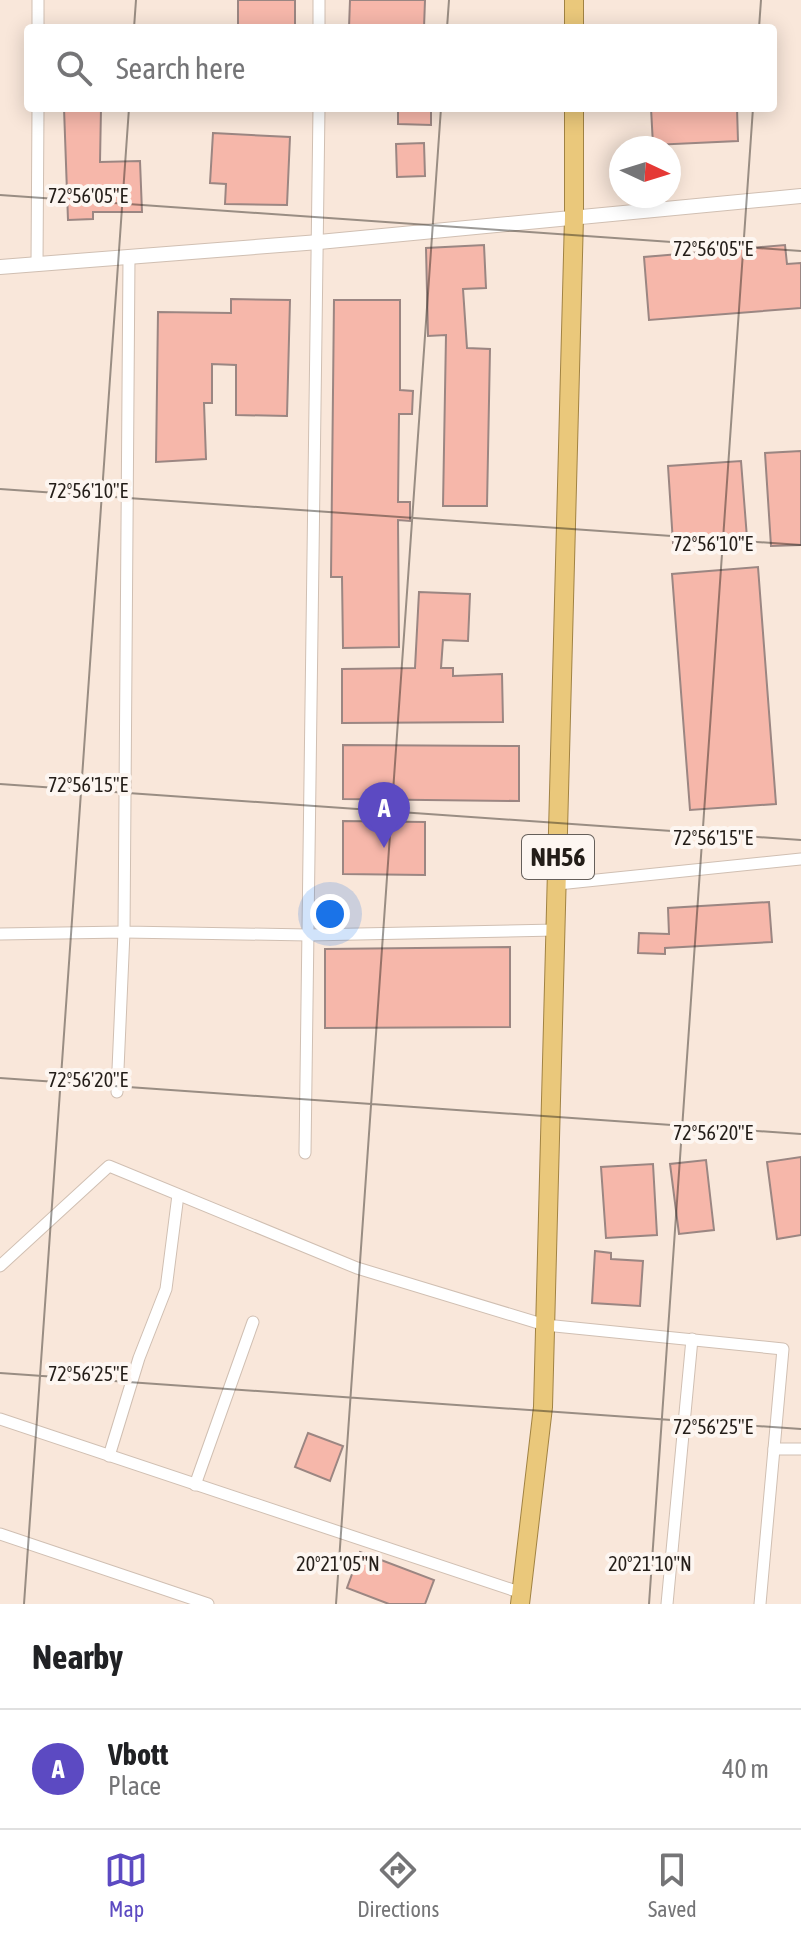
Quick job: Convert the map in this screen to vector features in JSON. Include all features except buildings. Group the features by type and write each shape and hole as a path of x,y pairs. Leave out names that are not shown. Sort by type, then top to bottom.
{"highway":[{"path":"574,0 574,24"},
{"name":"NH56","path":"521,1598 543,1407 574,217 574,112"}],"street":[{"path":"38,0 38,24"},
{"path":"319,0 319,24"},
{"path":"37,264 38,112"},
{"path":"305,1153 319,112"},
{"path":"0,267 319,242 801,196"},
{"path":"117,1092 124,932 129,257"},
{"path":"558,884 801,859"},
{"path":"0,934 124,932 308,935 556,930"},
{"path":"0,1266 109,1166 357,1268 545,1325 783,1349 760,1604"},
{"path":"109,1456 139,1358 166,1289 178,1195"},
{"path":"195,1485 253,1322"},
{"path":"667,1604 692,1339"},
{"path":"0,1419 521,1598"},
{"path":"774,1449 801,1449"},
{"path":"0,1534 208,1604"}],"place":[{"name":"Vbott","path":"384,848"}]}
